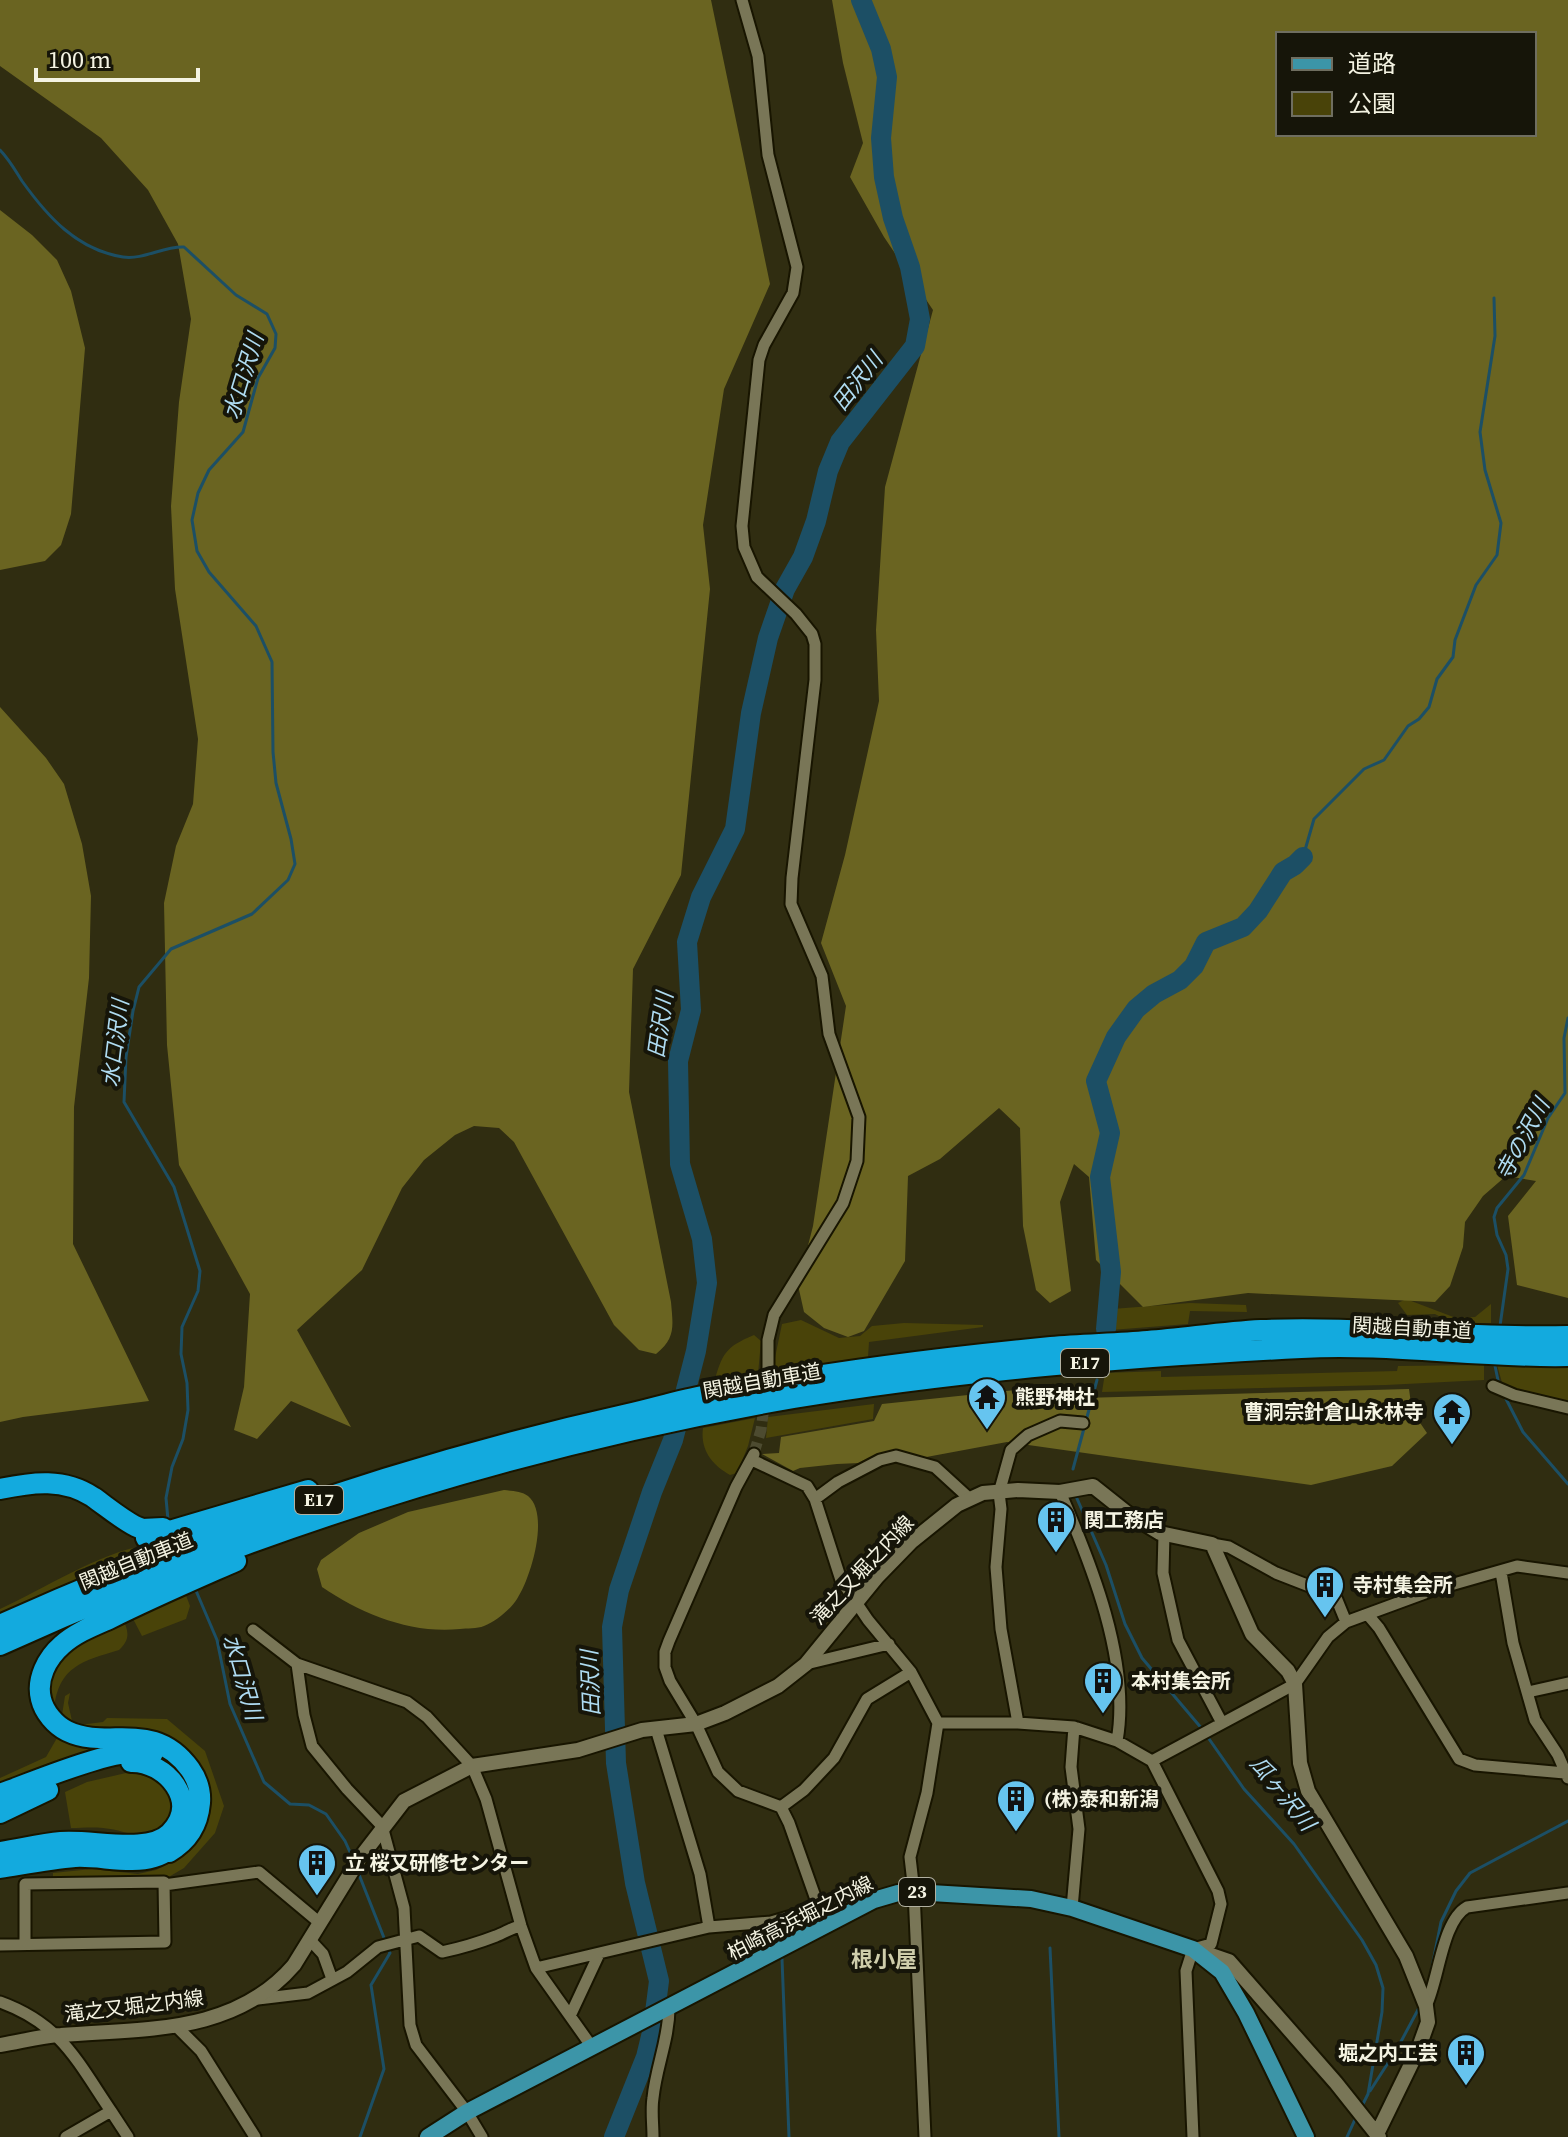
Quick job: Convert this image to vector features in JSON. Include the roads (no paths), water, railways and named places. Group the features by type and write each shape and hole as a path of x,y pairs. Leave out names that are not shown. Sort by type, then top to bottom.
{"highway":[{"name":"関越自動車道","path":"214,1545 285,1541 321,1517 630,1422 800,1379 946,1358 1222,1333 1331,1328 1473,1345 1522,1347 1568,1356"},
{"name":"関越自動車道","path":"1522,1347 1568,1336"},
{"name":"関越自動車道","path":"0,1645 156,1577 214,1545 428,1465 575,1425 630,1422"},
{"path":"0,1489 26,1483 60,1483 80,1489 144,1533 176,1528 214,1545"},
{"path":"0,1868 76,1857 144,1860 169,1852 188,1837 198,1819 201,1794 187,1766 169,1750 152,1742 67,1731 50,1716 40,1697 42,1672 53,1653 63,1644 156,1577 214,1545"},
{"name":"関越自動車道","path":"0,1625 156,1577"},
{"path":"0,1794 112,1755 136,1751 157,1754 181,1772 190,1791 189,1823 169,1852"},
{"path":"0,1804 98,1769 127,1762 155,1766 165,1772 178,1787 182,1805 170,1833 152,1843 78,1841 0,1852"},
{"path":"0,1813 67,1781"}],"main road":[{"name":"滝之又堀之内線","path":"0,2045 58,2035 113,2033 205,2021 258,1999 281,1980 382,1826 404,1801 472,1766 586,1747 649,1730 696,1724 778,1686 806,1664 911,1542 957,1505 983,1493 1018,1490 1060,1492 1093,1486 1127,1513 1164,1534 1212,1544"},
{"path":"1193,1949 1229,1961 1378,2136 1418,2050 1428,2022 1426,2006 1406,1956 1308,1791 1300,1763 1295,1684 1288,1671 1252,1634 1212,1544"},
{"name":"柏崎高浜堀之内線","path":"428,2137 467,2112 874,1900 914,1892 1031,1899 1072,1908 1193,1949 1222,1972 1246,2013 1306,2137"}],"street":[{"path":"742,0 758,56 768,155 797,267 793,293 759,360 742,526 744,547 757,577 796,614 812,634 815,644 815,680 791,904 822,976 829,1034 859,1117 857,1161 843,1203 774,1315 768,1340 768,1373"},
{"path":"1495,1387 1510,1394 1568,1408"},
{"path":"1018,1723 1001,1629 996,1567 1001,1509 999,1493 1011,1450 1028,1435 1060,1421 1083,1423"},
{"path":"825,1925 781,1807 738,1791 718,1772 665,1667 665,1652 736,1487 753,1456 807,1486 815,1499 841,1580 911,1672 932,1706 938,1723 927,1793 910,1857 925,2137"},
{"path":"815,1499 838,1482 880,1460 896,1456 935,1467 970,1499"},
{"path":"1060,1492 1090,1563 1119,1668 1120,1724 1117,1741"},
{"path":"1164,1534 1163,1573 1178,1640 1222,1723"},
{"path":"1212,1544 1229,1547 1276,1573 1330,1594 1337,1600 1346,1622"},
{"path":"1152,1761 1295,1684 1328,1637 1346,1622 1433,1590 1517,1566 1568,1573"},
{"path":"1368,1615 1459,1759 1475,1765 1566,1775 1558,1755 1535,1720 1513,1643 1501,1572"},
{"path":"253,1630 297,1664 407,1702 427,1717 472,1766 490,1812 521,1926 536,1968 592,2047"},
{"path":"806,1664 889,1644"},
{"path":"297,1664 312,1746 382,1826 404,1908 410,2025 416,2045 482,2137"},
{"path":"781,1807 804,1790 834,1758 867,1699 911,1672"},
{"path":"1528,1692 1568,1683"},
{"path":"938,1723 1074,1727 1117,1741 1152,1761 1218,1891 1221,1904 1211,1944 1193,1949 1186,1971 1193,2137"},
{"path":"1072,1908 1079,1829 1071,1767 1074,1727"},
{"path":"649,1730 700,1874 709,1927"},
{"path":"164,1885 259,1872 320,1923"},
{"path":"0,1945 165,1942 164,1882 25,1884 25,1944"},
{"path":"1426,2006 1434,1990 1451,1924 1461,1910 1568,1893"},
{"path":"536,1968 709,1927 771,1922 819,1908"},
{"path":"258,1999 308,1993 347,1972 378,1947 407,1938 419,1936 442,1952 469,1946 521,1926"},
{"path":"310,1940 323,1954 332,1979"},
{"path":"570,2016 599,1954"},
{"path":"0,2002 33,2018 58,2035 128,2137"},
{"path":"653,2137 652,2100 669,2030 666,2009"},
{"path":"175,2025 201,2051 255,2137"},
{"path":"66,2137 111,2111"}],"waterway":[{"name":"田沢川","path":"614,2137 646,2057 659,1981 635,1883 616,1763 612,1627 619,1590 673,1440 696,1351 707,1283 702,1239 680,1164 678,1061 691,1010 687,942 701,897 735,829 751,713 768,638 785,589 803,557 816,521 828,471 840,442 915,346 920,319 910,267 893,218 884,177 881,138 887,77 881,49 861,0"},
{"name":"水口沢川","path":"0,150 42,207 77,239 106,253 123,257 138,257 184,247 236,295 267,314 276,334 275,348 258,378 243,432 209,470 198,493 192,520 197,551 209,572 256,626 272,662 276,783 295,864 288,880 252,914 171,949 139,987 126,1057 124,1102 174,1187 200,1271 198,1291 182,1327 181,1354 188,1410 166,1498 168,1520"},
{"path":"1303,857 1314,819 1364,769 1384,760 1408,726 1429,707 1437,679 1453,657 1455,640 1476,585 1497,555 1501,523 1485,470 1480,432 1495,336 1494,298"},
{"name":"瓜ヶ沢川","path":"1106,1329 1111,1272 1100,1177 1110,1133 1096,1081 1116,1037 1136,1009 1154,994 1180,980 1194,966 1206,942 1243,927 1258,911 1283,872 1303,857"},
{"name":"寺の沢川","path":"1500,1326 1508,1269 1494,1217 1497,1208 1524,1175 1548,1118 1565,1093 1564,1038 1568,1018"},
{"name":"寺の沢川","path":"1494,1361 1499,1385"},
{"name":"瓜ヶ沢川","path":"1073,1469 1097,1380"},
{"name":"寺の沢川","path":"1504,1395 1523,1432 1568,1484"},
{"name":"瓜ヶ沢川","path":"1075,1494 1106,1565 1125,1624 1142,1658 1203,1730"},
{"name":"水口沢川","path":"194,1586 217,1640 230,1704 264,1782 290,1804 309,1805 326,1814 345,1841 354,1861"},
{"name":"瓜ヶ沢川","path":"1207,1736 1244,1789 1294,1844 1362,1940 1376,1965 1383,1988 1382,2012 1368,2094 1361,2108"},
{"name":"寺の沢川","path":"1430,1977 1441,1922 1456,1891 1470,1873 1568,1821"},
{"name":"水口沢川","path":"358,1872 390,1953 371,1985 384,2069 360,2137"},
{"path":"1050,1948 1059,2137"},
{"path":"782,1959 789,2137"},
{"name":"寺の沢川","path":"1370,2091 1420,2006"},
{"name":"瓜ヶ沢川","path":"1347,2137 1357,2115"}],"tunnel":[{"path":"754,1453 765,1399"}],"place":[{"name":"熊野神社","path":"987,1431"},
{"name":"曹洞宗針倉山永林寺","path":"1452,1446"},
{"name":"関工務店","path":"1056,1554"},
{"name":"寺村集会所","path":"1325,1619"},
{"name":"本村集会所","path":"1103,1715"},
{"name":"(株)泰和新潟","path":"1016,1833"},
{"name":"立 桜又研修センター","path":"317,1897"},
{"name":"堀之内工芸","path":"1466,2087"}],"district":[{"name":"根小屋","path":"884,1959"}]}
